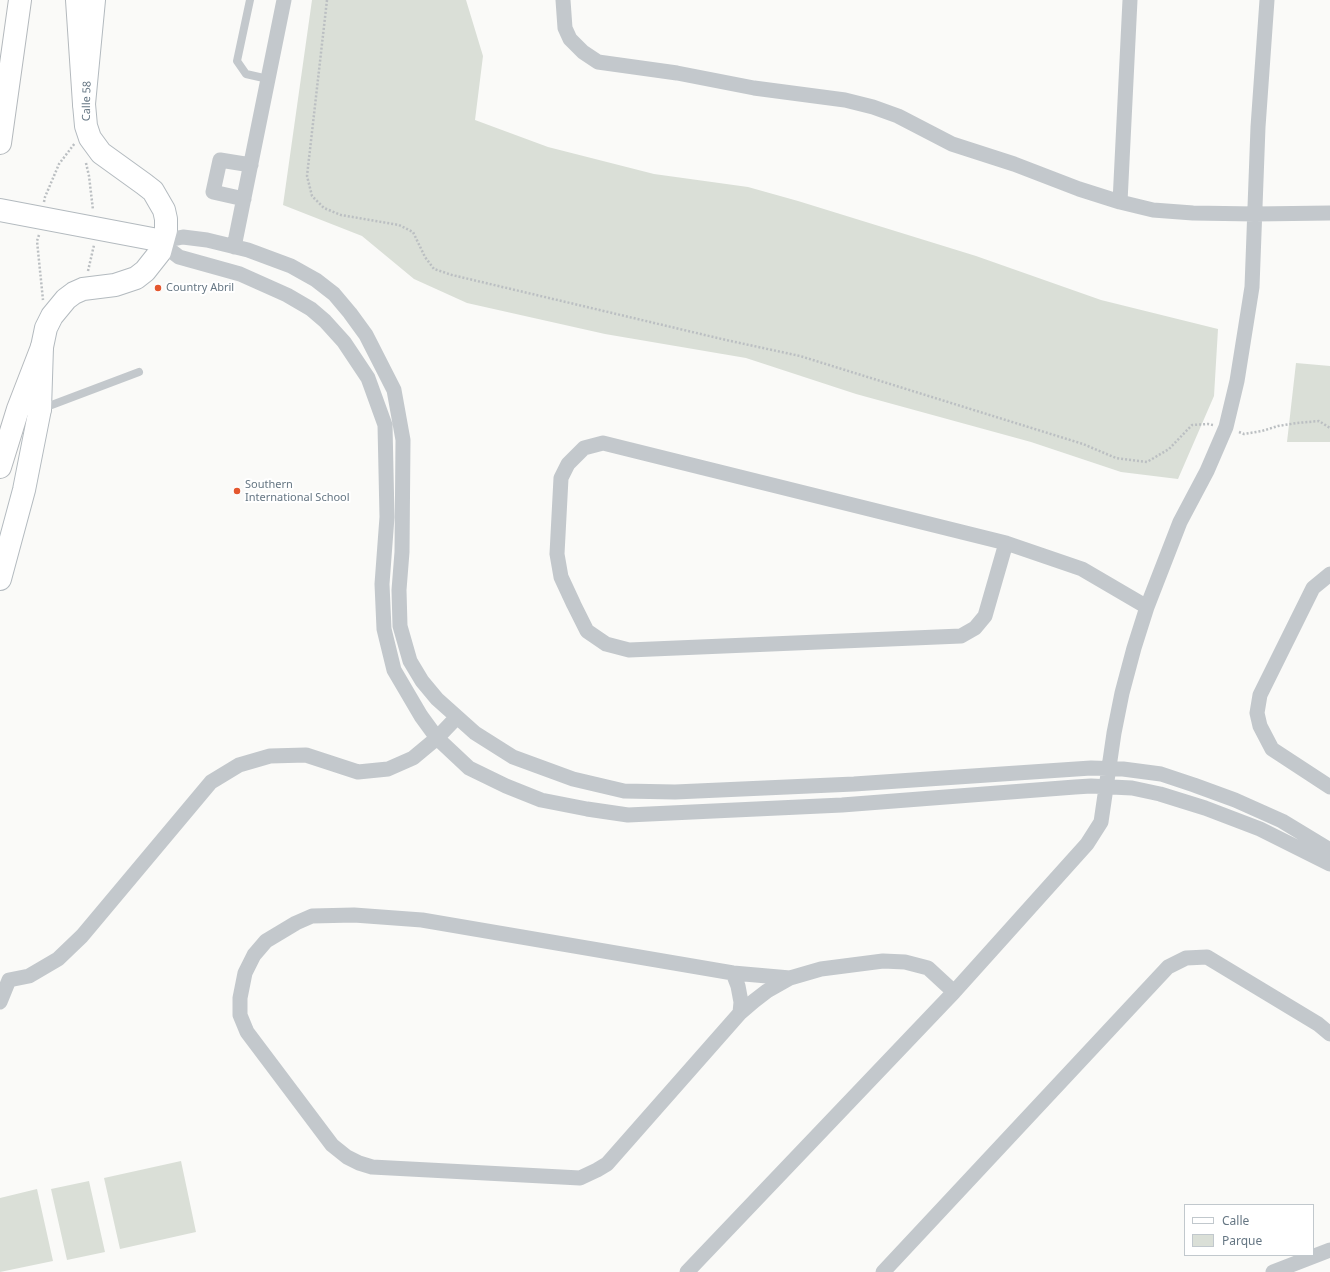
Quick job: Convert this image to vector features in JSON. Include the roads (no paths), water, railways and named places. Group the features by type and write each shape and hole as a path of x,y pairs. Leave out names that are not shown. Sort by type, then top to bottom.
{"main road":[{"path":"0,143 20,0"},
{"path":"77,0 84,104"},
{"name":"Calle 58","path":"44,337 52,316 66,299 83,289 115,285 136,278 153,262 160,252 163,241 166,220 164,210 159,200 144,184 94,146 86,126 84,104 94,0"},
{"path":"10,212 163,241"},
{"path":"0,579 24,490 40,409 44,337"},
{"path":"0,467 18,409 44,337"},
{"path":"18,409 22,406 32,404 36,405 40,409"}],"street":[{"path":"240,274 244,199 284,0"},
{"path":"563,0 565,28 570,39 583,52 598,62 677,73 754,88 845,100 873,107 898,116 952,144 1014,164 1080,190 1153,210 1193,213 1330,213"},
{"path":"1120,202 1130,0"},
{"path":"687,1272 954,992 1087,844 1101,822 1108,768 1122,693 1134,648 1147,607 1180,522 1207,471 1226,427 1237,381 1252,286 1258,127 1267,0"},
{"path":"244,199 213,192 220,160 250,165"},
{"path":"1330,850 1282,821 1235,800 1161,774 1123,769 1091,768 854,784 675,792 624,791 573,779 513,757 475,733 437,699 422,681 410,661 400,626 399,590 402,552 403,440 394,390 366,335 334,294 316,280 291,266 241,248 207,240 183,237 163,241 170,250 179,257 199,264 240,274 287,294 311,309 325,321 344,342 368,378 385,425 387,517 382,584 384,629 394,670 421,716 437,738 469,768 506,786 541,800 587,810 628,816 842,805 1067,788 1132,788 1160,794 1205,808 1260,829 1330,864"},
{"path":"1006,543 985,616 974,628 961,636 629,650 606,644 587,631 561,577 557,554 561,478 568,464 584,448 604,443 1006,543 1082,569 1147,607"},
{"path":"1330,574 1313,588 1260,695 1257,713 1260,726 1272,748 1330,788"},
{"path":"0,1002 9,980 29,976 58,959 82,936 211,782 239,765 270,756 306,755 358,772 388,769 413,758 437,738 457,717"},
{"path":"790,978 733,974 422,920 354,915 312,916 296,922 266,941 254,955 245,973 240,998 240,1015 247,1032 332,1145 347,1157 359,1163 372,1167 580,1178 607,1164 740,1013 758,998 790,978 821,969 883,961 905,962 928,968 954,992"},
{"path":"883,1272 1168,967 1186,958 1207,957 1318,1024 1330,1034"},
{"path":"733,974 738,986 741,1002 740,1013"},
{"path":"1273,1272 1330,1250"}],"lane":[{"path":"250,0 237,61 246,74 268,79"},
{"path":"40,409 139,372"}],"place":[{"name":"Country Abril","path":"158,288"},
{"name":"Southern International School","path":"237,491"}]}
